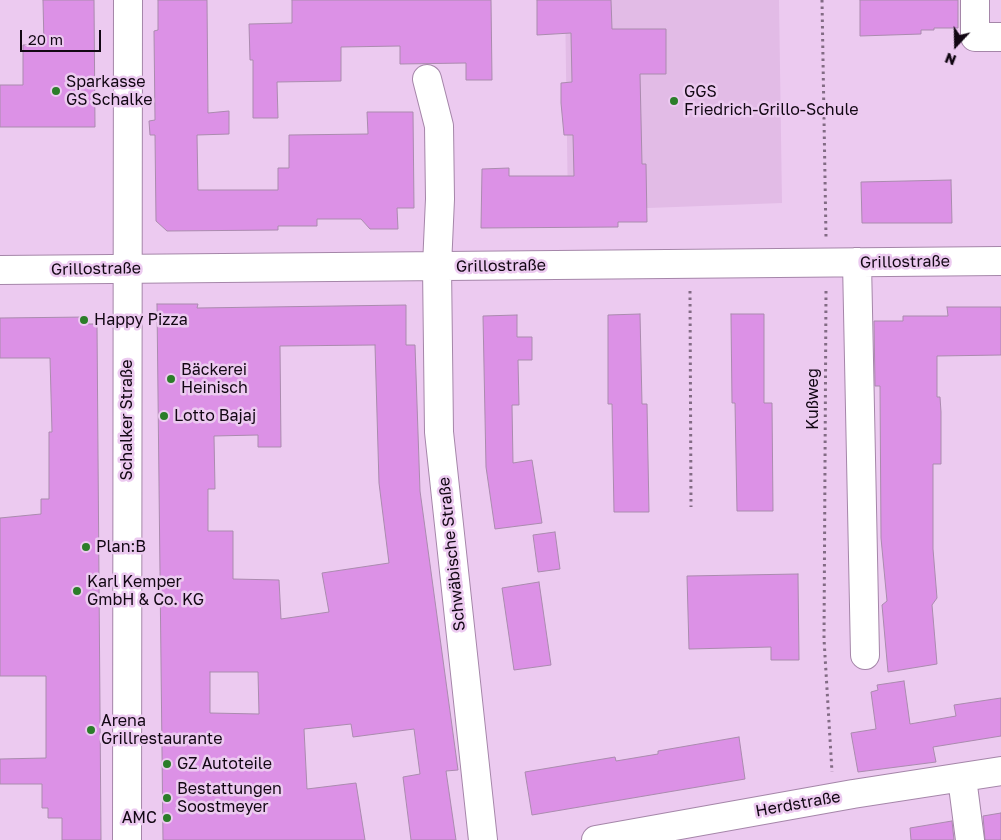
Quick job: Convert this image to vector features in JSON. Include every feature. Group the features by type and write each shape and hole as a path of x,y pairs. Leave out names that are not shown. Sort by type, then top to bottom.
{"street":[{"name":"Schalker Straße","path":"127,840 128,0"},
{"path":"975,0 975,37 1001,37"},
{"name":"Schwäbische Straße","path":"428,79 439,126 440,199 437,266 439,432 483,840"},
{"name":"Grillostraße","path":"0,270 1001,261"},
{"path":"857,262 865,656"},
{"name":"Herdstraße","path":"596,840 834,797 1001,771"},
{"path":"962,778 970,840"}],"path":[{"name":"Kußweg","path":"822,0 826,262 824,639 834,797"},
{"path":"689,263 691,507"}],"shaded area":[{"name":"GGS Friedrich-Grillo-Schule","path":"565,0 779,0 782,203 568,211"}],"building":[{"path":"43,0 94,0 95,127 0,127 0,85 23,85 23,45 44,45"},
{"path":"158,0 207,0 208,113 229,111 229,134 197,135 198,190 278,190 278,168 289,168 289,135 368,134 367,112 413,112 414,208 397,208 398,229 370,229 361,219 317,219 317,226 278,226 278,230 167,231 156,221 155,135 150,135 149,121 155,120 154,31 158,30"},
{"path":"292,0 491,0 492,80 466,80 466,63 400,64 400,46 341,47 341,81 277,82 278,118 253,118 253,60 250,60 249,24 292,23"},
{"path":"537,0 611,0 612,29 666,29 666,74 640,74 642,164 646,164 647,222 618,222 618,227 481,228 482,169 509,168 509,176 574,176 573,135 564,135 561,103 561,83 572,82 571,33 537,35"},
{"path":"860,0 958,0 958,28 921,30 921,34 860,36"},
{"path":"951,180 952,223 862,223 861,182"},
{"path":"157,304 198,304 197,308 406,305 406,345 415,345 420,491 458,770 446,771 456,840 411,840 403,777 420,774 414,729 353,737 351,724 304,729 307,789 356,783 365,840 163,840","holes":["375,345 379,483 389,563 322,573 329,612 281,619 279,580 233,579 233,531 208,531 208,489 215,489 214,436 258,435 258,447 281,447 280,346","210,672 258,672 259,714 210,713"]},
{"path":"947,307 1001,307 1001,355 937,356 937,397 940,397 941,412 941,464 933,464 933,549 937,598 932,605 937,664 888,672 882,605 887,601 881,538 880,386 875,386 874,321 903,321 903,316 948,316"},
{"path":"640,314 642,404 647,404 649,512 614,512 612,404 608,404 608,315"},
{"path":"731,314 764,314 764,403 772,403 773,511 737,511 735,403 732,403"},
{"path":"517,315 517,337 532,337 532,360 518,360 519,405 512,405 513,463 532,460 542,523 495,529 486,467 483,316"},
{"path":"88,317 88,324 97,324 101,840 62,840 62,818 48,818 48,808 42,808 42,784 0,784 0,759 46,758 46,676 0,676 0,518 41,514 41,499 49,499 49,432 52,432 50,358 0,358 0,318"},
{"path":"555,532 560,569 538,572 533,535"},
{"path":"798,574 799,660 771,660 771,647 689,649 687,576"},
{"path":"539,582 551,665 514,670 502,588"},
{"path":"904,681 910,724 956,716 954,705 1001,698 1001,736 933,747 936,762 858,772 851,733 876,729 871,692 878,690 877,685"},
{"path":"739,737 745,779 532,815 525,772 615,757 616,761 658,754 658,751"},
{"path":"1001,813 1001,840 985,840 983,816"},
{"path":"952,821 954,840 911,840 910,828"}],"place":[{"name":"Sparkasse GS Schalke","path":"56,91"},
{"name":"GGS Friedrich-Grillo-Schule","path":"674,101"},
{"name":"Happy Pizza","path":"84,320"},
{"name":"Bäckerei Heinisch","path":"171,379"},
{"name":"Lotto Bajaj","path":"164,416"},
{"name":"Plan:B","path":"86,547"},
{"name":"Karl Kemper GmbH & Co. KG","path":"77,591"},
{"name":"Arena Grillrestaurante","path":"91,730"},
{"name":"GZ Autoteile","path":"167,764"},
{"name":"Bestattungen Soostmeyer","path":"167,798"},
{"name":"AMC","path":"167,818"}]}
